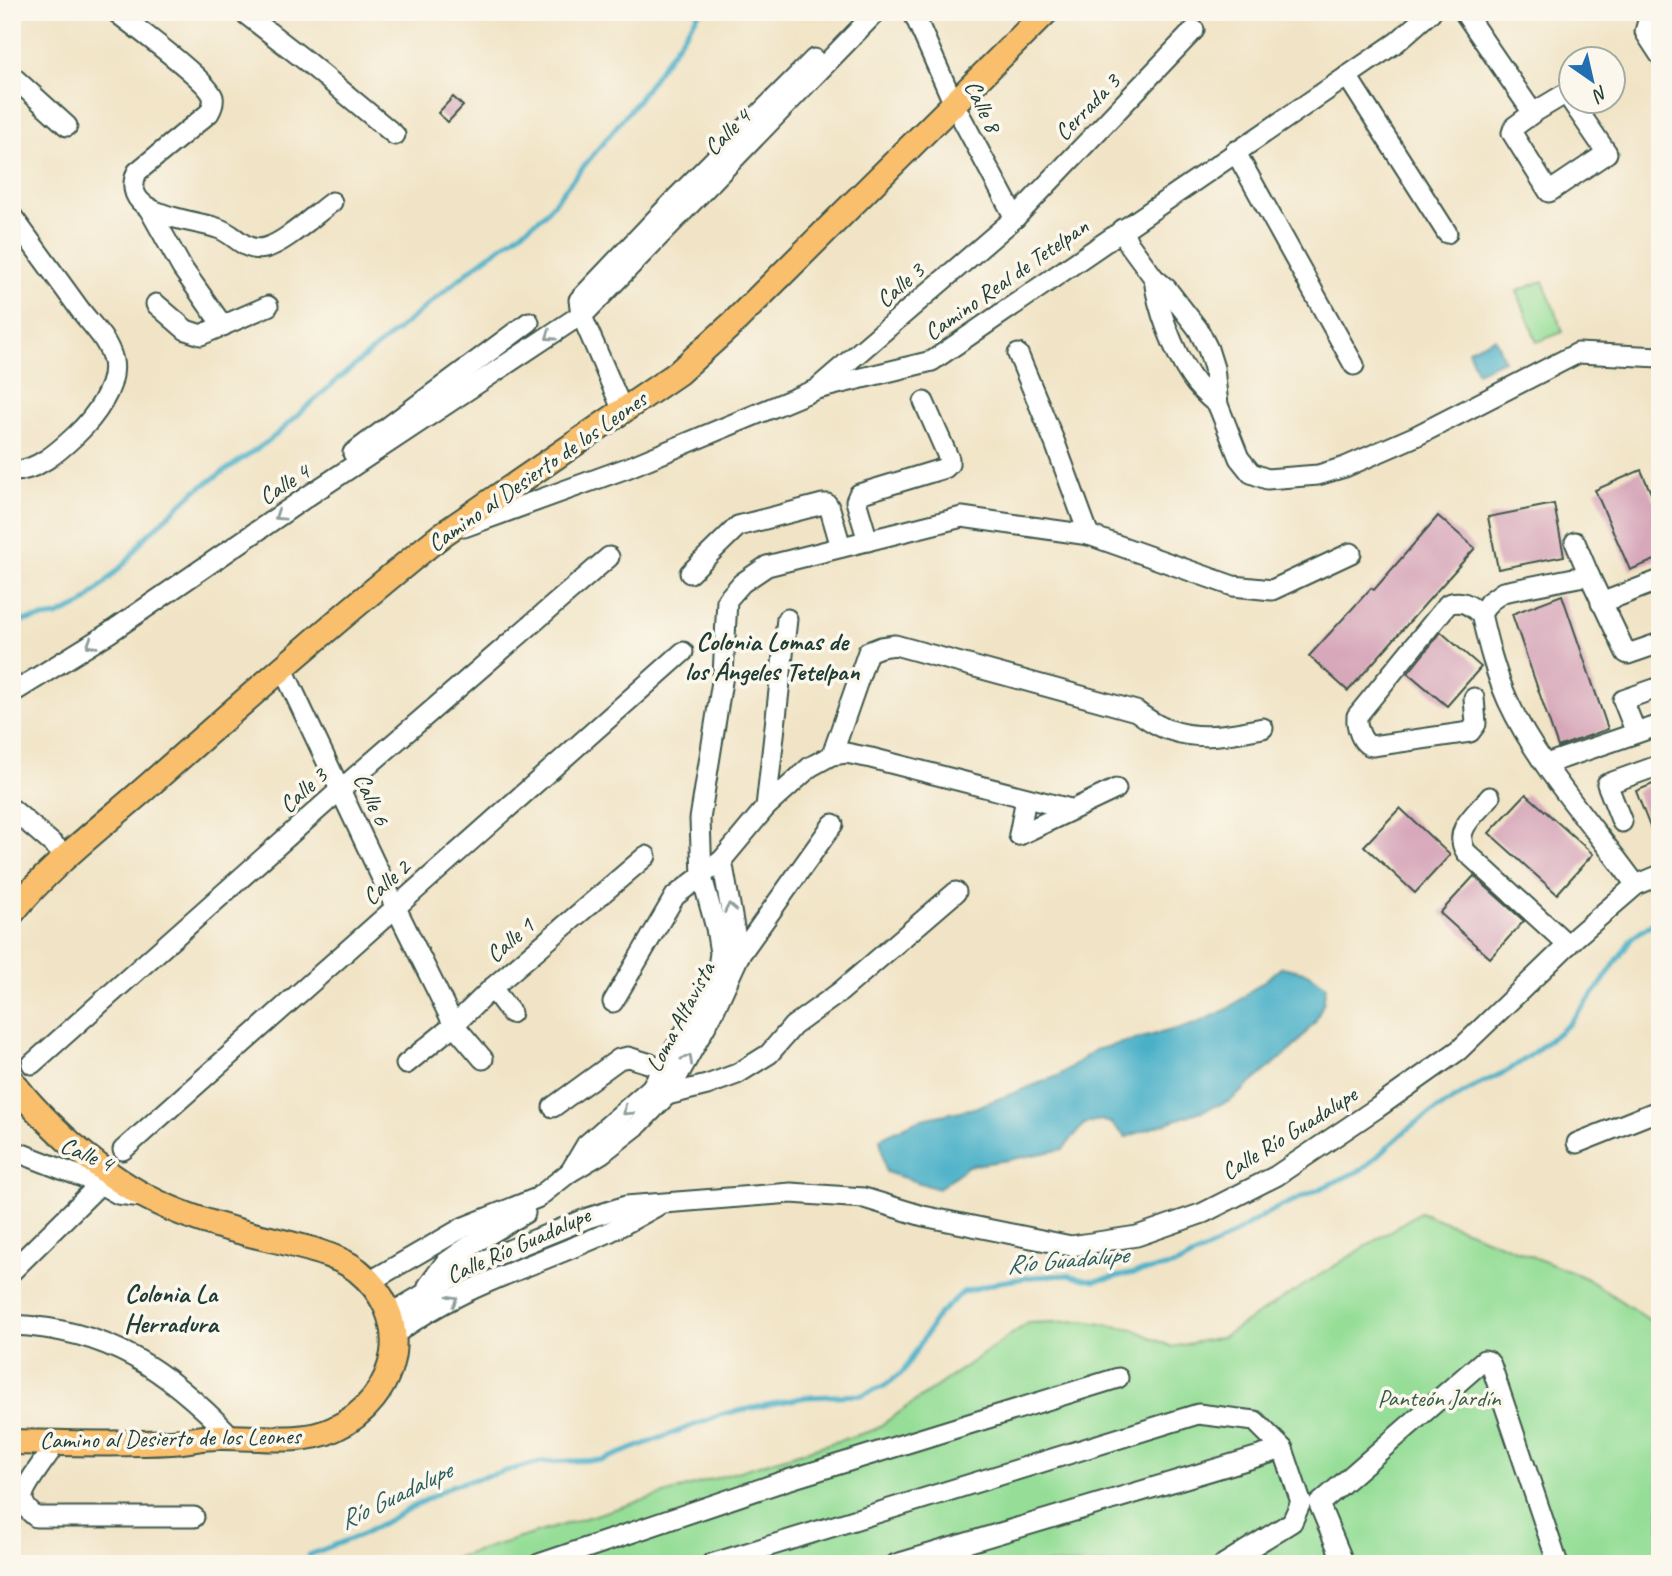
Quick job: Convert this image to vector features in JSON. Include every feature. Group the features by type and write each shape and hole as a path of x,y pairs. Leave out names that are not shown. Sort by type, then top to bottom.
{"main road":[{"name":"Camino al Desierto de los Leones","path":"12,913 29,893 68,857 282,667 443,534 678,373 731,325 1046,12"},
{"path":"12,1081 49,1123 100,1169 145,1197 183,1215 339,1261 355,1269 369,1282 392,1324"},
{"name":"Camino al Desierto de los Leones","path":"12,1442 171,1442 218,1437 285,1438 331,1431 361,1412 377,1394 387,1375 392,1324"}],"street":[{"path":"116,12 200,80 213,94 209,113 138,172 133,181 139,200 149,209 182,268 223,326"},
{"path":"137,12 177,44"},
{"path":"243,12 394,135"},
{"name":"Calle 4","path":"582,314 579,300 590,287 859,12"},
{"name":"Calle 4","path":"12,693 109,633 308,496 582,314 876,12"},
{"name":"Calle 8","path":"913,12 954,104 1015,218"},
{"name":"Camino Real de Tetelpan","path":"443,534 627,468 817,389 932,361 1397,42 1431,12"},
{"path":"1464,12 1534,113"},
{"path":"1654,12 1649,17 1645,32 1660,55"},
{"name":"Cerrada 3","path":"1015,218 1194,30"},
{"path":"12,76 67,126"},
{"path":"1347,76 1447,233"},
{"path":"1556,99 1514,127 1512,133 1549,192 1607,153 1582,116"},
{"path":"1235,151 1354,365"},
{"path":"149,209 188,222 219,228 234,236 243,245 264,248 275,244 332,202"},
{"path":"12,216 102,336 113,362 104,402 79,432 28,470 12,471"},
{"name":"Calle 3","path":"817,389 1015,218"},
{"path":"1122,229 1129,244 1154,278 1185,310 1201,335 1214,368 1218,405 1239,458 1251,473 1267,479 1318,475 1345,467 1416,436 1578,353 1660,357"},
{"path":"1154,278 1155,292 1176,347 1192,379 1218,405"},
{"path":"156,304 186,330 201,335 268,306"},
{"path":"582,314 623,411"},
{"path":"308,496 319,478 528,322"},
{"path":"1176,347 1201,335"},
{"path":"1018,355 1055,443 1088,535"},
{"path":"868,541 856,501 859,494 944,468 949,464 924,402"},
{"path":"690,573 738,526 822,504 827,504 830,509 841,547"},
{"path":"659,1092 664,1068 700,1007 718,967 720,953 716,928 702,877 700,819 723,675 727,600 743,583 767,566 962,517 1088,535 1233,586 1272,590 1351,553"},
{"path":"1574,541 1626,653 1660,643"},
{"name":"Calle 3","path":"32,1064 341,789 609,557"},
{"path":"1481,614 1489,602 1503,592 1588,575"},
{"path":"1601,603 1660,580"},
{"path":"1474,698 1476,724 1470,732 1372,746 1364,741 1356,723 1357,716 1448,604 1465,602 1481,614 1492,663 1529,740 1636,885"},
{"path":"766,807 787,620"},
{"path":"832,755 869,652 895,645 1136,712 1167,730 1195,736 1222,736 1263,728"},
{"name":"Calle 2","path":"123,1150 683,652"},
{"name":"Calle 6","path":"282,667 454,1025 482,1059"},
{"path":"1636,733 1623,700 1660,687"},
{"path":"1545,764 1660,725"},
{"path":"613,1002 675,896 722,860 766,807 810,767 832,755 846,753 871,758 1070,809"},
{"path":"1622,822 1607,783 1660,765"},
{"path":"1026,798 1018,835 1116,789"},
{"path":"1490,797 1460,832 1460,843 1466,852 1568,945"},
{"path":"12,809 68,857"},
{"path":"740,956 833,824"},
{"path":"701,838 722,860"},
{"name":"Calle 1","path":"406,1064 646,856"},
{"name":"Loma Altavista","path":"659,1092 713,1013 740,956 722,860"},
{"name":"Calle Río Guadalupe","path":"392,1324 422,1293 475,1264 588,1218 626,1206 803,1194 864,1198 923,1216 1071,1247 1137,1236 1203,1213 1276,1176 1459,1050 1568,945 1636,885 1660,875"},
{"path":"422,1293 445,1264 469,1246 527,1212 537,1198 570,1172 586,1145 659,1092 707,1085 737,1074 769,1054 793,1026 840,992 956,892"},
{"path":"492,988 511,1013"},
{"path":"553,1107 619,1059 628,1057 664,1068"},
{"path":"1577,1143 1660,1110"},
{"name":"Calle 4","path":"12,1150 100,1184 118,1194 145,1197"},
{"path":"12,1271 100,1184"},
{"path":"369,1282 464,1227 537,1198"},
{"name":"Calle Río Guadalupe","path":"392,1324 405,1326 473,1289 608,1232 663,1203"},
{"path":"12,1325 83,1335 115,1346 144,1361 180,1387 233,1438"},
{"path":"1224,1564 1292,1522 1310,1503 1484,1360 1488,1361 1558,1564"},
{"path":"539,1564 781,1482 1118,1378"},
{"path":"711,1564 1198,1414 1255,1421 1283,1449 1343,1564"},
{"path":"56,1443 24,1491 18,1513 36,1517 194,1517"},
{"path":"896,1564 1283,1449"}],"green space":[{"path":"1543,281 1563,332 1537,342 1517,291"},
{"name":"Panteón Jardín","path":"1420,1212 1586,1278 1660,1327 1660,1564 434,1564 874,1430 1028,1323 1083,1321 1133,1329 1172,1347 1222,1337"}],"water":[{"path":"1495,338 1504,360 1477,372 1468,350"},
{"path":"1282,967 1308,973 1326,986 1323,1004 1315,1022 1294,1047 1230,1101 1126,1137 1111,1123 1100,1120 1084,1124 1063,1149 968,1166 938,1189 886,1172 880,1138 918,1120 974,1108 1058,1076 1095,1050 1195,1024 1228,1009"}],"building":[{"path":"453,97 463,106 448,122 438,113"},
{"path":"1641,470 1660,514 1660,558 1630,570 1595,490"},
{"path":"1554,504 1564,556 1498,569 1488,517"},
{"path":"1438,516 1475,548 1348,691 1309,656 1371,588 1374,590"},
{"path":"1562,595 1608,729 1558,747 1512,614"},
{"path":"1441,632 1481,667 1447,706 1408,673"},
{"path":"1660,781 1660,850 1659,850 1636,791"},
{"path":"1526,794 1593,854 1557,894 1489,833"},
{"path":"1400,808 1450,855 1415,893 1364,846"},
{"path":"1474,876 1524,921 1490,958 1440,913"}],"waterway":[{"path":"12,625 20,621 57,616 83,604 126,562 144,538 195,491 270,440 337,380 475,266 543,216 638,100 700,12"},
{"name":"Río Guadalupe","path":"309,1555 365,1533 453,1485 540,1462 603,1460 723,1414 806,1397 862,1395 883,1387 903,1372 938,1315 963,1292 1032,1277 1067,1275 1094,1281 1176,1265 1216,1245 1269,1212 1363,1169 1410,1127 1528,1057 1569,1024 1599,987 1632,938 1660,918"}],"district":[{"name":"Colonia Lomas de los Ángeles Tetelpan","path":"772,656"},
{"name":"Colonia La Herradura","path":"171,1308"}]}
